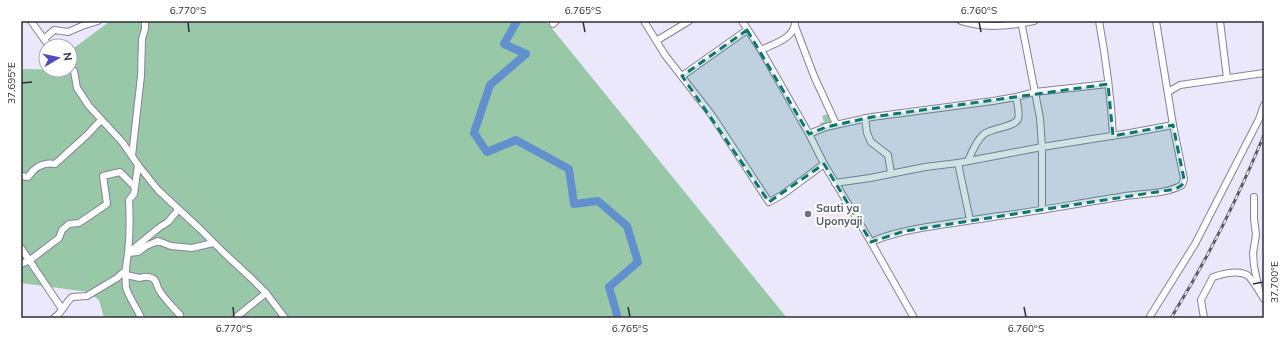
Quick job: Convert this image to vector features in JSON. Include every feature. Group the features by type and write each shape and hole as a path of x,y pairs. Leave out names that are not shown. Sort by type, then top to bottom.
{"street":[{"path":"31,21 43,38"},
{"path":"45,38 54,30 68,32 98,21"},
{"path":"132,156 141,76 142,39 145,29 145,21"},
{"path":"644,21 656,41 711,114 769,202 824,164"},
{"path":"656,41 689,21"},
{"path":"742,21 809,134 824,164 871,242 914,318"},
{"path":"961,21 970,24 994,27 1034,21"},
{"path":"1099,21 1104,49 1113,136"},
{"path":"871,242 895,233 1122,196 1176,189 1182,185 1184,179 1173,125 1156,21"},
{"path":"1220,21 1227,78"},
{"path":"1022,22 1040,118 1042,147 1042,210"},
{"path":"760,50 788,36 793,32 795,23"},
{"path":"795,23 814,76 836,124"},
{"path":"682,76 747,30"},
{"path":"1168,92 1180,85 1264,73"},
{"path":"1166,76 1180,85"},
{"path":"75,78 77,88 89,106 123,143 158,190 266,293 285,318"},
{"path":"809,134 836,124 865,118 1016,97 1035,92 1108,84"},
{"path":"968,161 978,142 985,134 993,129 1015,122 1018,119 1016,97"},
{"path":"1149,318 1195,244 1259,119 1264,105"},
{"path":"865,118 871,142 888,154 891,174"},
{"path":"21,176 28,177 33,169 49,163 55,164 101,120"},
{"path":"835,183 1173,125"},
{"path":"958,163 970,220"},
{"path":"138,165 134,194 130,200 126,272 127,290 138,308 141,318"},
{"path":"21,264 30,260 58,238 62,230 69,224 79,223 107,204 103,176 120,172 135,187"},
{"path":"1254,197 1256,236 1253,253 1254,266 1262,296"},
{"path":"128,253 168,222 178,210"},
{"path":"128,253 138,252 146,246 158,241 171,246 192,248 213,243"},
{"path":"21,248 62,309"},
{"path":"56,318 72,297 87,296 126,272"},
{"path":"126,272 134,278 152,278 156,281 158,289 180,315"},
{"path":"1204,318 1201,300 1212,277 1221,274 1240,273 1248,276 1262,296"},
{"path":"235,318 266,293"},
{"path":"242,318 266,293"}],"highlighted area":[{"path":"747,30 809,134 826,127 872,117 1108,84 1113,136 1173,125 1184,179 1182,185 1176,189 905,231 871,242 824,164 769,202 682,76"}],"green space":[{"path":"110,21 546,21 787,318 104,318 99,300 88,292 21,283 21,69 38,69 38,78 78,78 78,45"},
{"path":"828,114 831,124 821,127 820,123 824,122 822,116"}],"waterway":[{"path":"517,21 504,44 526,54 490,85 474,133 487,152 516,140 569,169 574,204 598,201 627,226 638,262 609,287 618,318"}],"railway":[{"path":"1171,318 1197,274 1221,228 1244,182 1264,135"}],"place":[{"name":"Sauti ya Uponyaji","path":"808,214"}]}
